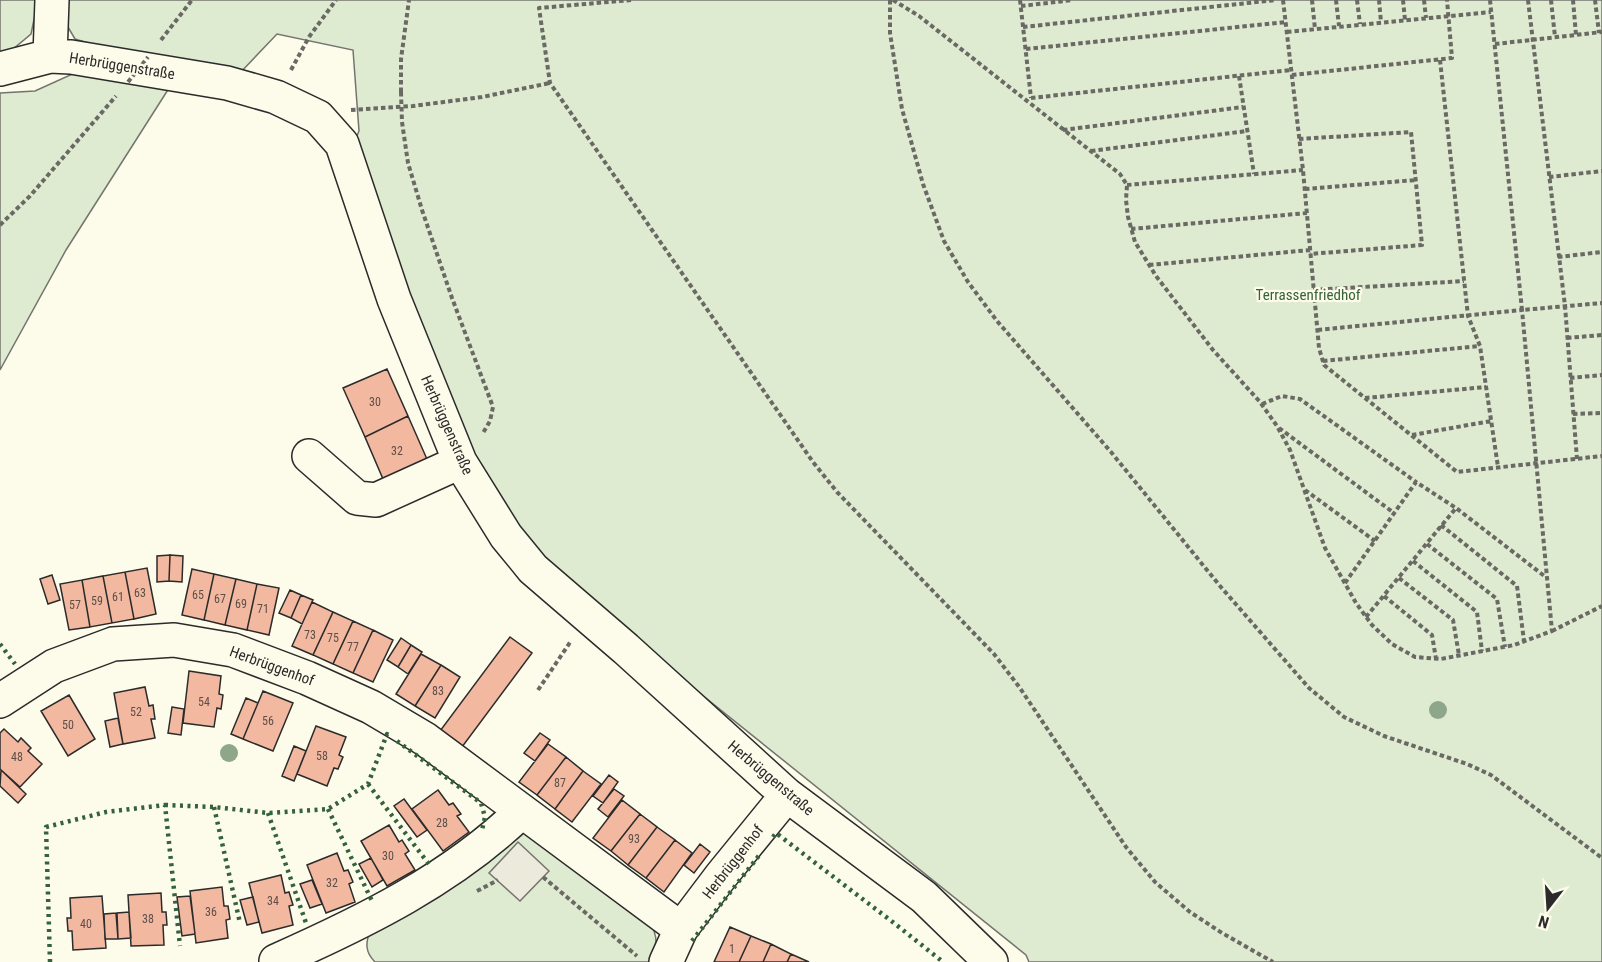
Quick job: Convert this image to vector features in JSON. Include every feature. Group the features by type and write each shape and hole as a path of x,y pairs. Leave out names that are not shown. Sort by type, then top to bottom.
{"street":[{"path":"50,56 52,0"},
{"name":"Herbrüggenstraße","path":"0,69 50,56 71,57 227,83 276,97 318,117 342,144 394,299 460,462 506,536 533,569 626,649 787,795 924,897 990,962"},
{"path":"309,456 357,498 376,500 460,462"},
{"name":"Herbrüggenhof","path":"0,701 54,666 113,644 174,640 233,650 307,678 371,707 425,739 681,929"},
{"name":"Herbrüggenhof","path":"666,962 681,929 787,795"},
{"path":"274,962 344,931 434,880 497,835 522,811"}],"path":[{"path":"0,225 30,196 128,82 192,0"},
{"path":"276,97 309,37 336,0"},
{"path":"409,0 401,59 402,122 408,163 452,298 493,407 490,421 482,435 460,462"},
{"path":"537,0 549,83 813,462 837,492 994,654 1020,688 1126,847 1155,882 1190,912 1273,962"},
{"path":"539,8 631,0"},
{"path":"1602,606 1552,631 1524,641 1459,656 1436,659 1415,657 1392,644 1366,617 1325,548 1290,450 1277,426 1262,404 1213,350 1156,276 1135,242 1126,200 1127,185 1120,174 919,16 891,0 890,33 902,109 922,184 944,241 968,282 997,321 1111,452 1220,586 1309,688 1344,717 1384,736 1467,764 1491,775 1602,858"},
{"path":"1020,0 1031,105"},
{"path":"1021,6 1073,0"},
{"path":"1023,27 1276,0"},
{"path":"1283,0 1305,189 1317,330 1324,365 1457,472 1602,456"},
{"path":"1312,0 1315,29"},
{"path":"1336,0 1339,26"},
{"path":"1357,0 1360,24"},
{"path":"1379,0 1381,22"},
{"path":"1403,0 1405,20"},
{"path":"1424,0 1426,18"},
{"path":"1031,98 1239,76 1452,58 1447,0"},
{"path":"1490,0 1552,631"},
{"path":"1528,0 1565,306 1577,459"},
{"path":"1551,0 1555,37"},
{"path":"1573,0 1576,35"},
{"path":"1495,44 1600,32 1595,0"},
{"path":"1287,32 1491,12"},
{"path":"1026,49 1286,22"},
{"path":"1440,60 1468,316 1480,346 1498,467"},
{"path":"1239,76 1254,174"},
{"path":"318,117 360,108 413,106 482,97 549,83"},
{"path":"1063,130 1243,107"},
{"path":"1091,151 1247,131"},
{"path":"1149,265 1422,245 1411,132 1299,139"},
{"path":"1127,185 1303,170"},
{"path":"1549,177 1602,171"},
{"path":"1305,189 1416,180"},
{"path":"1131,229 1307,213"},
{"path":"1558,257 1602,252"},
{"path":"1313,290 1464,281"},
{"path":"1317,330 1602,303"},
{"path":"1567,338 1602,335"},
{"path":"1323,361 1480,346"},
{"path":"1570,378 1602,375"},
{"path":"1365,398 1486,387"},
{"path":"1262,404 1282,396 1300,399 1456,508 1547,578"},
{"path":"1573,414 1602,412"},
{"path":"1411,435 1491,421"},
{"path":"1277,426 1394,513"},
{"path":"1345,583 1416,482"},
{"path":"1304,489 1375,541"},
{"path":"1366,617 1456,508"},
{"path":"1442,525 1517,586 1524,641"},
{"path":"1427,543 1497,599 1505,647"},
{"path":"1413,561 1477,612 1482,651"},
{"path":"1399,578 1453,620 1459,656"},
{"path":"1384,596 1432,634 1436,659"},
{"path":"538,690 575,635"},
{"path":"543,877 645,962"}],"green space":[{"path":"0,0 38,0 31,34 0,57"},
{"name":"Terrassenfriedhof","path":"64,0 1602,0 1602,962 1029,962 1026,955 510,541 349,155 359,131 353,50 277,34 239,74 137,58 75,39 65,22"},
{"path":"79,71 171,85 66,250 0,370 0,93 35,91"},
{"path":"524,833 650,922 656,942 649,962 375,962 367,947 371,930 518,834"}],"shaded area":[{"path":"518,842 549,871 520,901 489,873"}],"building":[{"path":"387,369 408,416 365,437 343,388"},
{"path":"408,416 430,466 386,486 365,437"},
{"path":"170,555 169,581 157,582 157,556"},
{"path":"170,555 183,556 182,582 169,581"},
{"path":"147,568 156,614 134,619 125,572"},
{"path":"192,569 214,574 204,620 182,615"},
{"path":"125,572 134,619 112,623 103,576"},
{"path":"214,574 236,579 225,625 204,620"},
{"path":"52,575 60,600 48,604 40,579"},
{"path":"103,576 112,623 90,627 82,580"},
{"path":"236,579 257,584 247,630 225,625"},
{"path":"82,580 90,627 69,630 60,584"},
{"path":"257,584 279,588 269,635 247,630"},
{"path":"290,590 301,595 291,618 279,613"},
{"path":"301,595 313,600 302,624 291,618"},
{"path":"312,602 333,612 313,655 292,646"},
{"path":"333,612 353,621 333,664 313,655"},
{"path":"353,621 373,630 353,673 333,664"},
{"path":"373,630 393,640 373,682 353,673"},
{"path":"510,637 532,653 462,747 440,731"},
{"path":"401,638 411,645 398,667 387,660"},
{"path":"411,645 422,652 408,674 398,667"},
{"path":"421,654 441,665 415,706 396,694"},
{"path":"441,665 460,677 435,718 415,706"},
{"path":"189,671 221,676 219,694 223,695 221,709 217,708 214,727 183,723"},
{"path":"145,687 149,706 153,705 155,719 151,719 155,738 123,744 114,693"},
{"path":"263,691 293,703 273,751 243,739"},
{"path":"69,695 95,739 68,756 41,711"},
{"path":"246,698 258,703 243,739 231,734"},
{"path":"172,707 184,709 181,735 168,733"},
{"path":"118,718 123,744 110,747 105,721"},
{"path":"316,726 346,737 339,755 343,757 338,769 334,768 327,786 297,774"},
{"path":"4,729 18,742 21,738 31,748 28,751 42,764 20,787 0,769 0,733"},
{"path":"540,733 550,740 535,761 524,753"},
{"path":"548,744 566,757 537,795 519,782"},
{"path":"294,746 306,751 294,781 282,776"},
{"path":"566,757 583,771 555,809 537,795"},
{"path":"1,770 26,794 18,803 0,786"},
{"path":"583,771 601,784 572,822 555,809"},
{"path":"609,775 618,782 603,803 593,796"},
{"path":"614,789 624,796 608,817 598,809"},
{"path":"438,790 449,805 453,803 461,814 457,816 469,832 443,851 412,809"},
{"path":"404,799 427,830 417,837 394,806"},
{"path":"622,800 640,814 611,851 593,838"},
{"path":"640,814 657,827 628,865 611,851"},
{"path":"389,825 399,842 402,840 409,851 405,854 415,870 387,886 361,841"},
{"path":"657,827 675,840 646,878 628,865"},
{"path":"675,840 692,853 664,892 646,878"},
{"path":"700,844 710,852 694,873 684,865"},
{"path":"337,853 344,871 348,870 353,882 349,884 355,902 326,913 307,865"},
{"path":"371,858 383,880 372,887 359,864"},
{"path":"281,875 285,893 289,892 293,905 289,906 293,925 262,933 249,883"},
{"path":"312,880 322,904 310,908 300,884"},
{"path":"222,887 224,906 228,906 230,919 226,920 228,938 196,943 190,891"},
{"path":"161,893 162,912 166,912 167,925 163,925 164,945 131,946 128,895"},
{"path":"102,896 106,948 73,950 72,931 68,931 67,918 71,918 70,898"},
{"path":"190,896 195,934 182,936 177,897"},
{"path":"253,897 259,922 247,925 240,900"},
{"path":"129,912 131,938 118,939 117,913"},
{"path":"116,913 118,939 105,939 104,914"},
{"path":"730,927 751,936 739,962 714,962"},
{"path":"751,936 771,944 763,962 739,962"},
{"path":"771,944 791,954 787,962 763,962"},
{"path":"791,954 809,962 787,962"}],"hedge":[{"path":"0,644 15,664"},
{"path":"165,805 214,807 268,813 328,809 368,784 387,734 390,736"},
{"path":"397,741 481,803 485,817 482,830"},
{"path":"368,784 431,867"},
{"path":"50,962 46,827 106,812 165,805 180,946"},
{"path":"214,807 240,923"},
{"path":"328,809 372,901"},
{"path":"268,813 306,923"},
{"path":"773,837 776,833 943,962"},
{"path":"692,941 761,853"}]}
